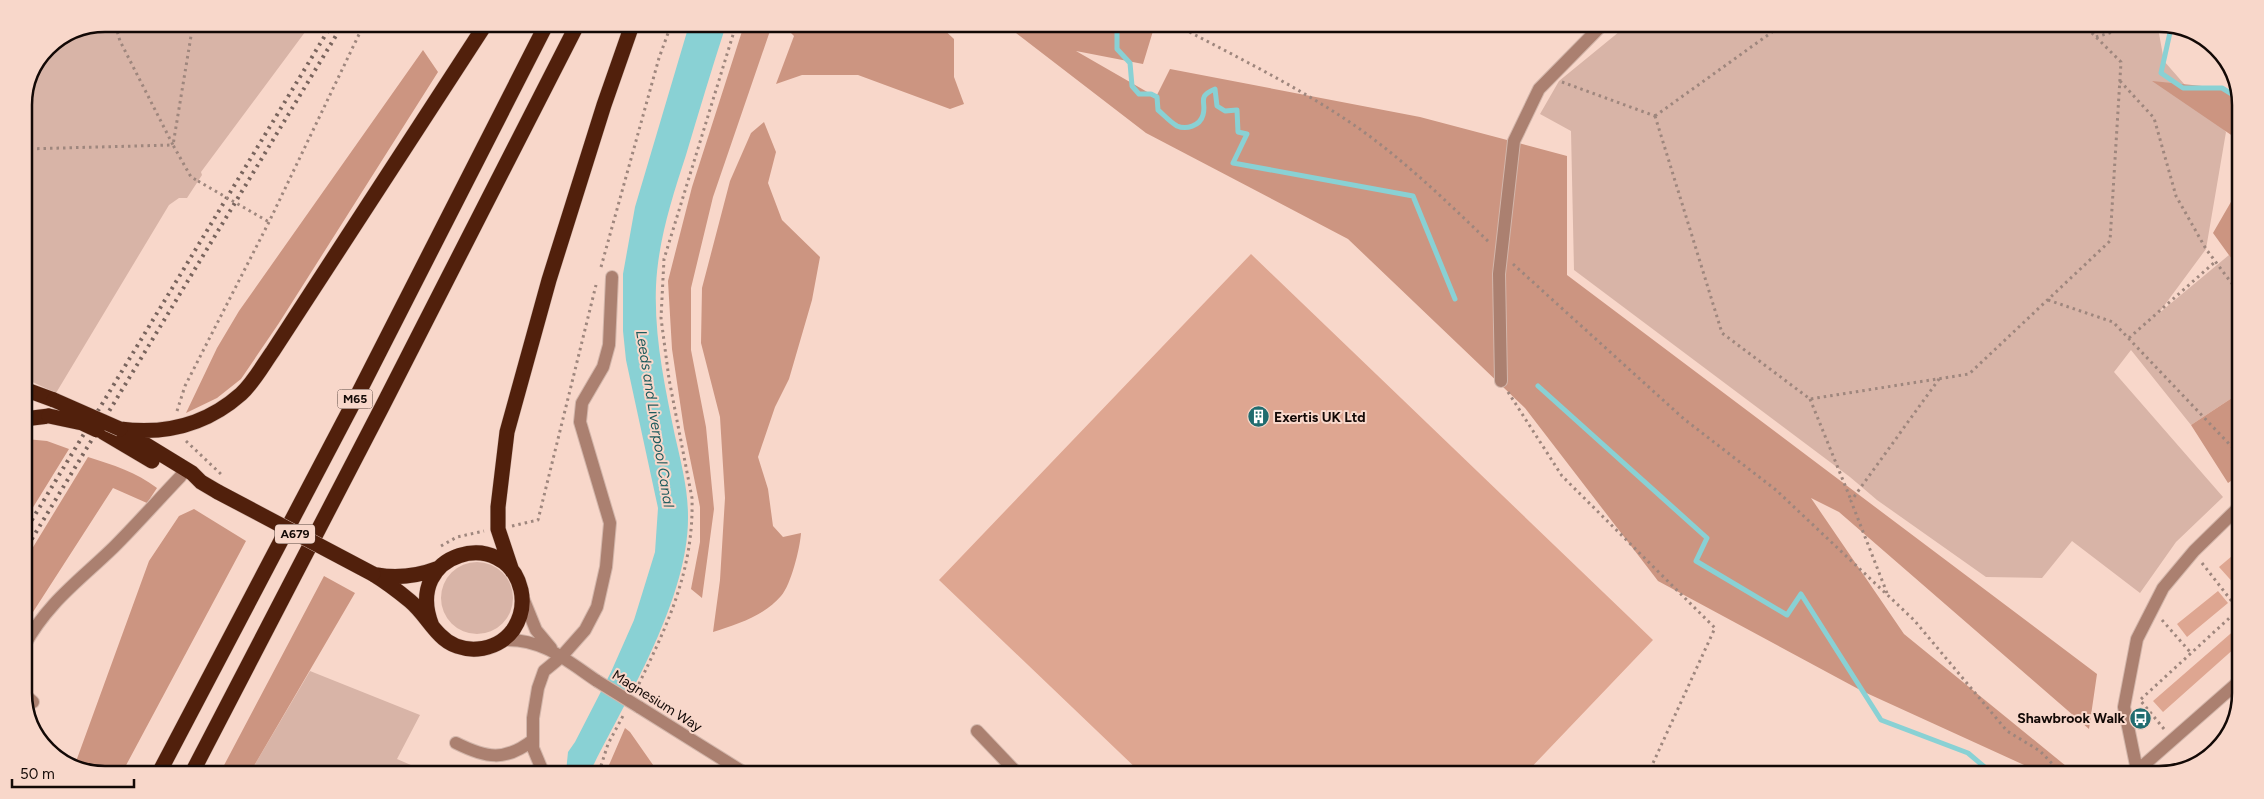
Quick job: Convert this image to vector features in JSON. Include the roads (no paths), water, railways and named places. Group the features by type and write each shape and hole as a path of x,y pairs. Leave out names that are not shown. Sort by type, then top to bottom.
{"highway":[{"path":"120,429 146,432 173,429 199,422 241,394 257,374 480,32"},
{"name":"M65","path":"163,766 352,405 542,32"},
{"name":"M65","path":"195,766 382,407 573,32"},
{"path":"503,640 518,622 522,610 522,596 519,583 512,571 498,529 498,507 507,432 541,309 604,105 630,32"},
{"name":"A679","path":"32,392 120,429 183,473 190,482 223,486 373,574 410,601 440,636 462,648 486,648 503,640"},
{"name":"A679","path":"33,417 48,416 82,423 183,473"},
{"name":"A679","path":"373,574 403,577 422,574 439,568 452,558 468,553 485,554 500,560 512,571"},
{"path":"432,626 427,611 426,596 430,581 439,568"}],"street":[{"path":"1501,381 1499,274 1514,141 1539,90 1595,32"},
{"path":"540,766 533,748 533,718 544,671 585,630 597,607 606,567 610,523 580,422 582,402 603,368 609,345 612,277"},
{"path":"33,629 51,605 114,546 183,473"},
{"path":"2136,766 2124,707 2137,639 2163,588 2193,552 2232,518"},
{"name":"Magnesium Way","path":"522,596 536,630 558,655"},
{"name":"Magnesium Way","path":"503,640 529,641 558,655 733,766"},
{"path":"2144,766 2232,688"},
{"path":"977,731 1010,766"},
{"path":"456,744 474,752 496,756 507,755 524,747 533,740"}],"water":[{"name":"Leeds and Liverpool Canal","path":"687,32 724,32 671,203 657,269 658,343 688,506 686,547 679,579 655,643 594,764 592,766 567,766 568,752 611,672 634,620 655,552 658,508 626,360 623,331 623,274 635,207"}],"waterway":[{"path":"1117,32 1117,49 1130,63 1132,86 1139,94 1151,94 1157,97 1158,110 1177,126 1188,127 1199,122 1203,115 1204,97 1215,89 1217,106 1225,111 1237,110 1238,132 1247,134 1233,163 1413,196 1455,299"},
{"path":"2170,34 2161,73 2183,88 2222,88 2230,93"},
{"path":"1538,386 1707,538 1696,561 1787,615 1801,594 1881,720 1968,753 1983,766"}],"railway":[{"path":"33,519 327,32"},
{"path":"33,538 338,32"}],"place":[{"name":"Exertis UK Ltd","path":"1258,417"},
{"name":"Shawbrook Walk","path":"2141,718"}]}
